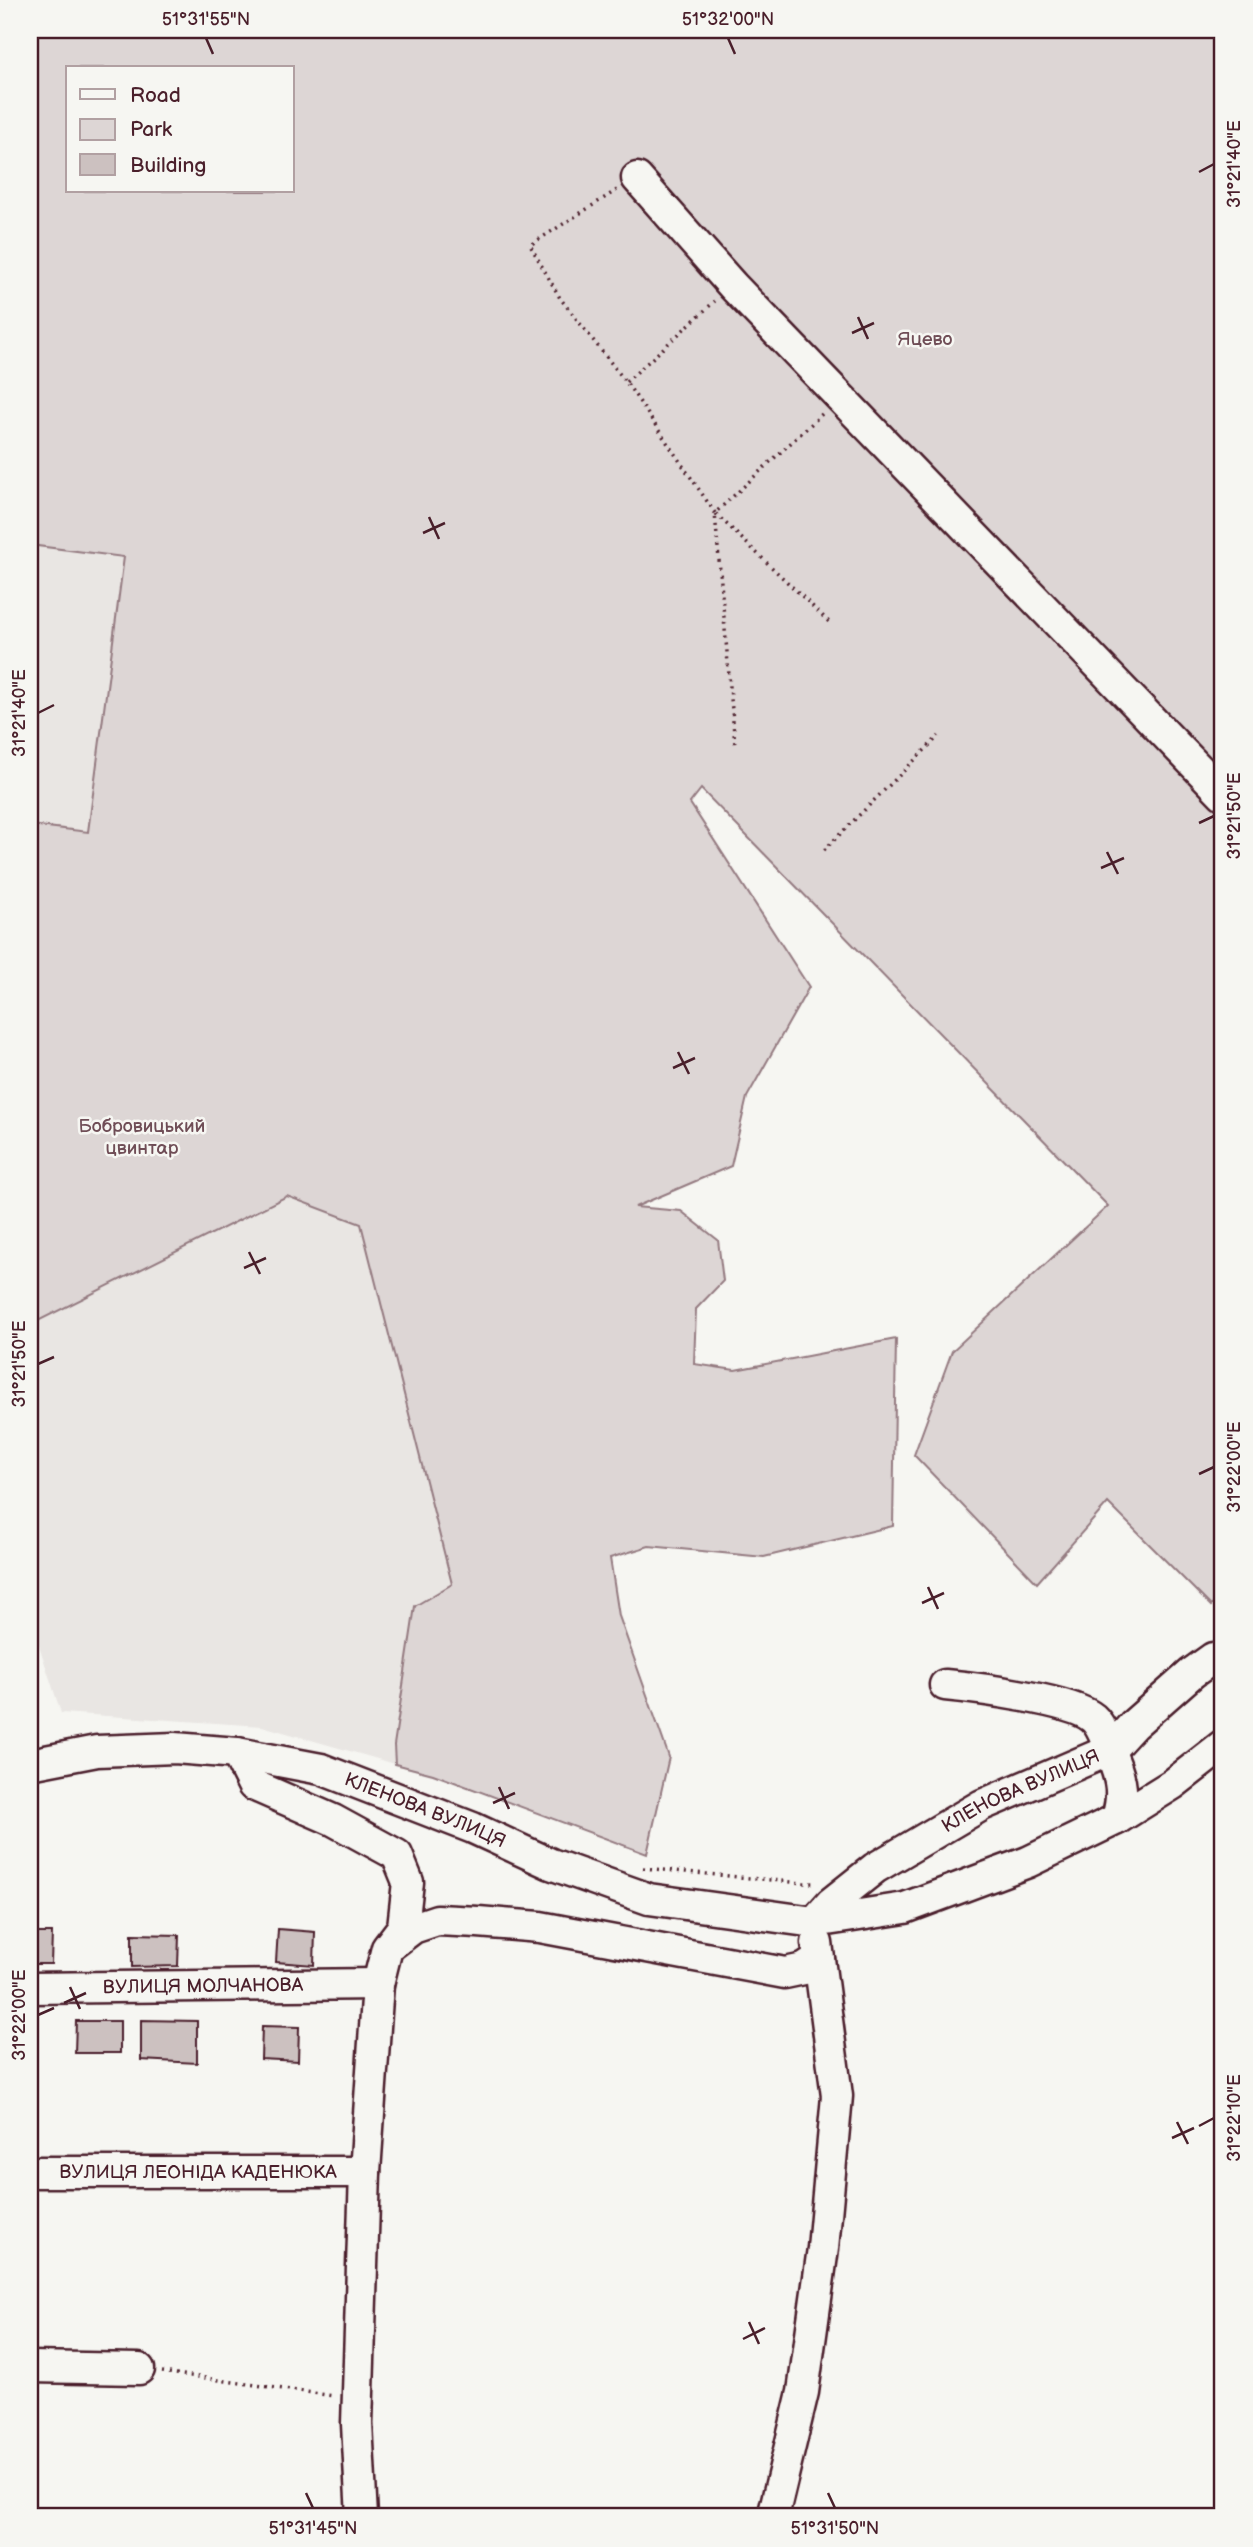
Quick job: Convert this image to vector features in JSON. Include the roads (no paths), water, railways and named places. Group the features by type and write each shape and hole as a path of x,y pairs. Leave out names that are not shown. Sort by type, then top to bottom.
{"street":[{"path":"636,178 733,286 1223,794"},
{"name":"КЛЕНОВА ВУЛИЦЯ","path":"814,1922 831,1903 875,1868 982,1805 1110,1750 1133,1725 1192,1673 1220,1659"},
{"path":"945,1685 999,1692 1071,1707 1093,1718 1117,1767 1123,1796 1117,1819"},
{"name":"КЛЕНОВА ВУЛИЦЯ","path":"30,1764 110,1751 175,1748 237,1753 321,1769 473,1828 551,1864 649,1899 814,1922 905,1909 1028,1862 1117,1819 1173,1784 1223,1745"},
{"path":"237,1753 253,1785 332,1820 397,1855 408,1882 403,1927 387,1948 378,1984 365,2172 357,2424 362,2517"},
{"path":"387,1948 413,1928 437,1920 540,1927 785,1973 804,1969 819,1959"},
{"path":"773,2517 803,2392 823,2248 837,2096 814,1922"},
{"name":"ВУЛИЦЯ МОЛЧАНОВА","path":"30,1988 378,1984"},
{"name":"ВУЛИЦЯ ЛЕОНІДА КАДЕНЮКА","path":"30,2172 365,2172"},
{"path":"30,2367 139,2369"}],"park label":[{"name":"Яцево","path":"925,339"},
{"name":"Бобровицький цвинтар","path":"142,1137"}]}
